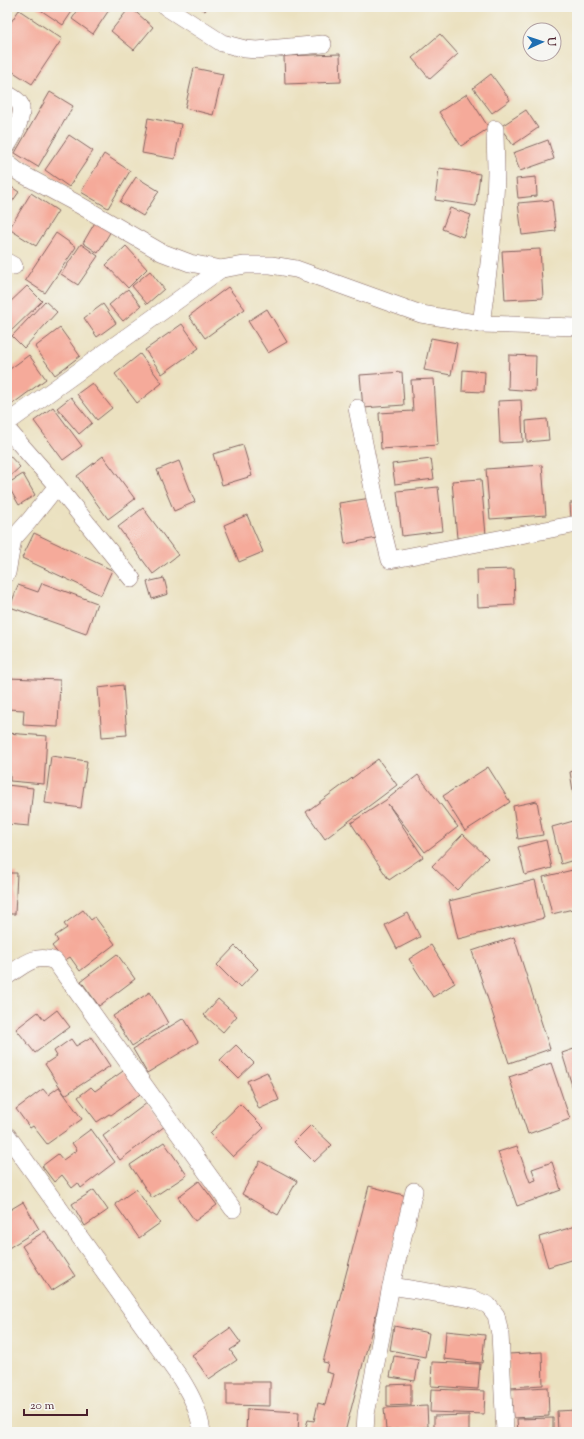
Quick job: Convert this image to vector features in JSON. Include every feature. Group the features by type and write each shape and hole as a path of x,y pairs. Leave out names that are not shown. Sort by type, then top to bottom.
{"street":[{"path":"166,7 222,43 257,50 323,44"},
{"path":"7,94 16,100 20,105 18,126 7,146"},
{"path":"481,324 493,229 496,172 495,129"},
{"path":"7,163 20,173 76,203 161,252 190,263 221,269 245,265 271,265 296,269 421,314 481,324 577,327"},
{"path":"7,423 221,269"},
{"path":"357,408 376,504 390,560 577,524"},
{"path":"7,429 57,486 132,579"},
{"path":"7,573 13,539 57,486"},
{"path":"7,976 30,960 47,958 55,961 233,1209"},
{"path":"7,1135 181,1379 192,1397 199,1415 202,1432"},
{"path":"365,1432 366,1414 391,1286 414,1191"},
{"path":"391,1286 474,1299 488,1305 496,1315 500,1334 505,1432"}],"building":[{"path":"36,7 75,7 63,25"},
{"path":"80,7 111,7 93,34 72,19"},
{"path":"130,7 153,27 134,50 111,31"},
{"path":"198,7 208,7 205,11"},
{"path":"19,10 62,39 32,84 7,68 7,28"},
{"path":"440,34 458,54 430,79 412,58"},
{"path":"340,54 341,82 285,84 284,56"},
{"path":"194,68 223,74 213,115 185,108"},
{"path":"491,74 510,100 492,113 473,88"},
{"path":"50,92 73,106 38,167 15,153"},
{"path":"467,94 489,128 461,146 439,112"},
{"path":"526,110 538,128 513,145 500,127"},
{"path":"148,118 181,124 175,159 142,153"},
{"path":"69,135 93,151 69,187 45,170"},
{"path":"548,140 554,159 520,171 513,153"},
{"path":"104,154 130,171 108,208 81,192"},
{"path":"439,168 480,174 476,206 435,200"},
{"path":"136,177 159,191 143,216 120,202"},
{"path":"536,177 537,196 518,198 516,179"},
{"path":"7,184 19,192 7,209"},
{"path":"31,193 58,211 36,246 9,229"},
{"path":"552,200 556,231 522,235 518,203"},
{"path":"450,208 471,215 463,237 442,229"},
{"path":"97,219 112,229 98,253 83,243"},
{"path":"56,233 76,247 45,293 25,280"},
{"path":"81,244 98,256 78,285 61,274"},
{"path":"126,246 147,269 128,288 106,265"},
{"path":"540,249 543,298 505,300 502,251"},
{"path":"150,271 164,289 147,304 132,286"},
{"path":"27,286 42,301 8,334 7,305"},
{"path":"228,287 245,309 205,338 189,316"},
{"path":"128,289 141,306 123,321 109,305"},
{"path":"45,301 57,312 24,348 12,336"},
{"path":"103,304 116,323 97,337 84,318"},
{"path":"267,309 287,342 268,353 248,321"},
{"path":"182,324 199,348 162,374 145,350"},
{"path":"60,328 80,356 55,375 35,347"},
{"path":"431,338 457,343 451,375 424,370"},
{"path":"140,354 162,383 137,403 115,374"},
{"path":"29,355 46,379 7,408 7,365 10,369"},
{"path":"509,355 536,356 535,391 508,389"},
{"path":"463,370 485,372 484,392 462,391"},
{"path":"402,372 404,405 363,408 360,375"},
{"path":"434,379 438,445 381,449 379,413 413,411 411,380"},
{"path":"92,383 112,408 97,420 77,394"},
{"path":"71,397 92,423 79,434 57,408"},
{"path":"521,400 523,442 500,443 498,401"},
{"path":"53,407 82,446 63,460 34,421"},
{"path":"547,419 549,440 527,442 526,421"},
{"path":"243,445 252,476 222,485 213,454"},
{"path":"7,453 20,467 7,479"},
{"path":"103,456 135,499 108,519 77,476"},
{"path":"431,459 434,479 395,484 392,464"},
{"path":"179,461 195,502 174,511 157,470"},
{"path":"542,465 546,515 490,519 486,469"},
{"path":"23,474 35,495 19,505 7,484"},
{"path":"481,479 486,535 457,538 452,481"},
{"path":"438,487 443,531 402,536 397,491"},
{"path":"371,498 377,538 345,544 339,503"},
{"path":"570,503 577,503 577,520 571,520"},
{"path":"143,508 178,555 153,574 118,527"},
{"path":"247,515 263,552 239,562 224,525"},
{"path":"34,533 112,570 101,595 22,558"},
{"path":"514,569 515,605 478,607 477,570"},
{"path":"164,578 168,594 152,599 147,582"},
{"path":"42,583 97,603 86,634 10,607 18,585 38,592"},
{"path":"577,671 577,681 573,679"},
{"path":"8,678 60,680 58,727 23,725 24,710 7,709"},
{"path":"123,685 127,735 102,737 98,688"},
{"path":"7,733 47,736 44,784 10,781 10,773 7,773"},
{"path":"51,756 87,761 81,808 45,803"},
{"path":"378,759 397,785 325,839 306,812"},
{"path":"488,767 510,802 465,831 443,796"},
{"path":"577,770 577,810 576,810 570,772"},
{"path":"418,775 458,827 425,852 388,804 423,857 389,880 351,823 386,800"},
{"path":"7,785 33,788 29,826 7,824"},
{"path":"537,801 543,835 518,839 513,806"},
{"path":"577,820 577,859 561,864 552,827"},
{"path":"463,834 488,858 457,890 432,866"},
{"path":"546,840 552,868 525,875 518,847"},
{"path":"577,869 577,908 552,914 543,877"},
{"path":"7,873 17,873 15,914 7,914"},
{"path":"535,880 544,918 458,939 449,901"},
{"path":"83,910 91,920 95,917 115,944 80,971 70,957 64,961 52,946 58,941 55,936 67,928 64,924"},
{"path":"408,913 420,937 397,949 385,925"},
{"path":"514,937 550,1049 509,1063 472,951"},
{"path":"431,945 455,983 433,997 409,959"},
{"path":"235,946 258,969 240,988 217,965"},
{"path":"117,954 135,979 99,1006 81,981"},
{"path":"150,992 168,1023 132,1046 113,1016"},
{"path":"218,999 237,1016 223,1032 204,1015"},
{"path":"57,1010 70,1027 35,1053 16,1029 38,1012 44,1020"},
{"path":"184,1018 198,1042 147,1073 133,1049"},
{"path":"91,1037 110,1066 65,1095 45,1064 57,1056 54,1051 71,1039 76,1046"},
{"path":"236,1045 254,1063 238,1078 220,1060"},
{"path":"577,1048 577,1102 562,1053"},
{"path":"551,1063 570,1119 528,1134 509,1077"},
{"path":"126,1069 143,1092 111,1115 109,1114 97,1122 78,1097 91,1087 95,1091"},
{"path":"267,1072 279,1100 259,1109 247,1081"},
{"path":"59,1087 82,1119 47,1144 33,1126 30,1128 16,1109 43,1089 48,1095"},
{"path":"147,1103 165,1126 120,1160 103,1136"},
{"path":"240,1104 264,1128 233,1157 210,1133"},
{"path":"311,1125 332,1145 314,1162 294,1142"},
{"path":"91,1129 115,1162 81,1188 78,1183 72,1188 62,1175 54,1182 42,1166 58,1154 63,1160 77,1150 72,1143"},
{"path":"164,1142 187,1175 152,1198 130,1165"},
{"path":"517,1146 530,1182 536,1180 532,1169 552,1162 561,1190 517,1206 498,1152"},
{"path":"260,1161 297,1181 278,1215 242,1194"},
{"path":"199,1181 217,1205 195,1221 178,1197"},
{"path":"369,1186 407,1196 345,1432 311,1432 312,1431 305,1429 308,1420 314,1421 318,1403 325,1405 333,1374 326,1372 328,1363 323,1362"},
{"path":"136,1189 160,1223 139,1238 115,1204"},
{"path":"94,1190 108,1210 85,1226 72,1204"},
{"path":"23,1202 39,1229 7,1249 7,1210 8,1211"},
{"path":"576,1226 577,1258 548,1267 539,1237"},
{"path":"45,1231 75,1276 51,1291 22,1246"},
{"path":"394,1326 429,1333 425,1357 390,1350"},
{"path":"230,1328 241,1343 230,1350 237,1360 209,1379 192,1355"},
{"path":"446,1331 485,1335 482,1363 444,1359"},
{"path":"542,1352 543,1385 510,1387 509,1354"},
{"path":"394,1356 419,1360 415,1381 390,1377"},
{"path":"432,1362 480,1364 478,1389 431,1386"},
{"path":"227,1382 270,1382 270,1406 227,1405"},
{"path":"411,1384 411,1405 387,1406 387,1385"},
{"path":"548,1387 549,1416 513,1418 511,1389"},
{"path":"431,1389 485,1391 484,1414 430,1412"},
{"path":"427,1406 428,1427 386,1430 384,1408"},
{"path":"247,1409 299,1412 298,1432 246,1432"},
{"path":"577,1410 577,1432 558,1432 557,1411"},
{"path":"469,1415 469,1432 434,1432 434,1416"},
{"path":"553,1418 553,1432 518,1432 517,1419"}]}
